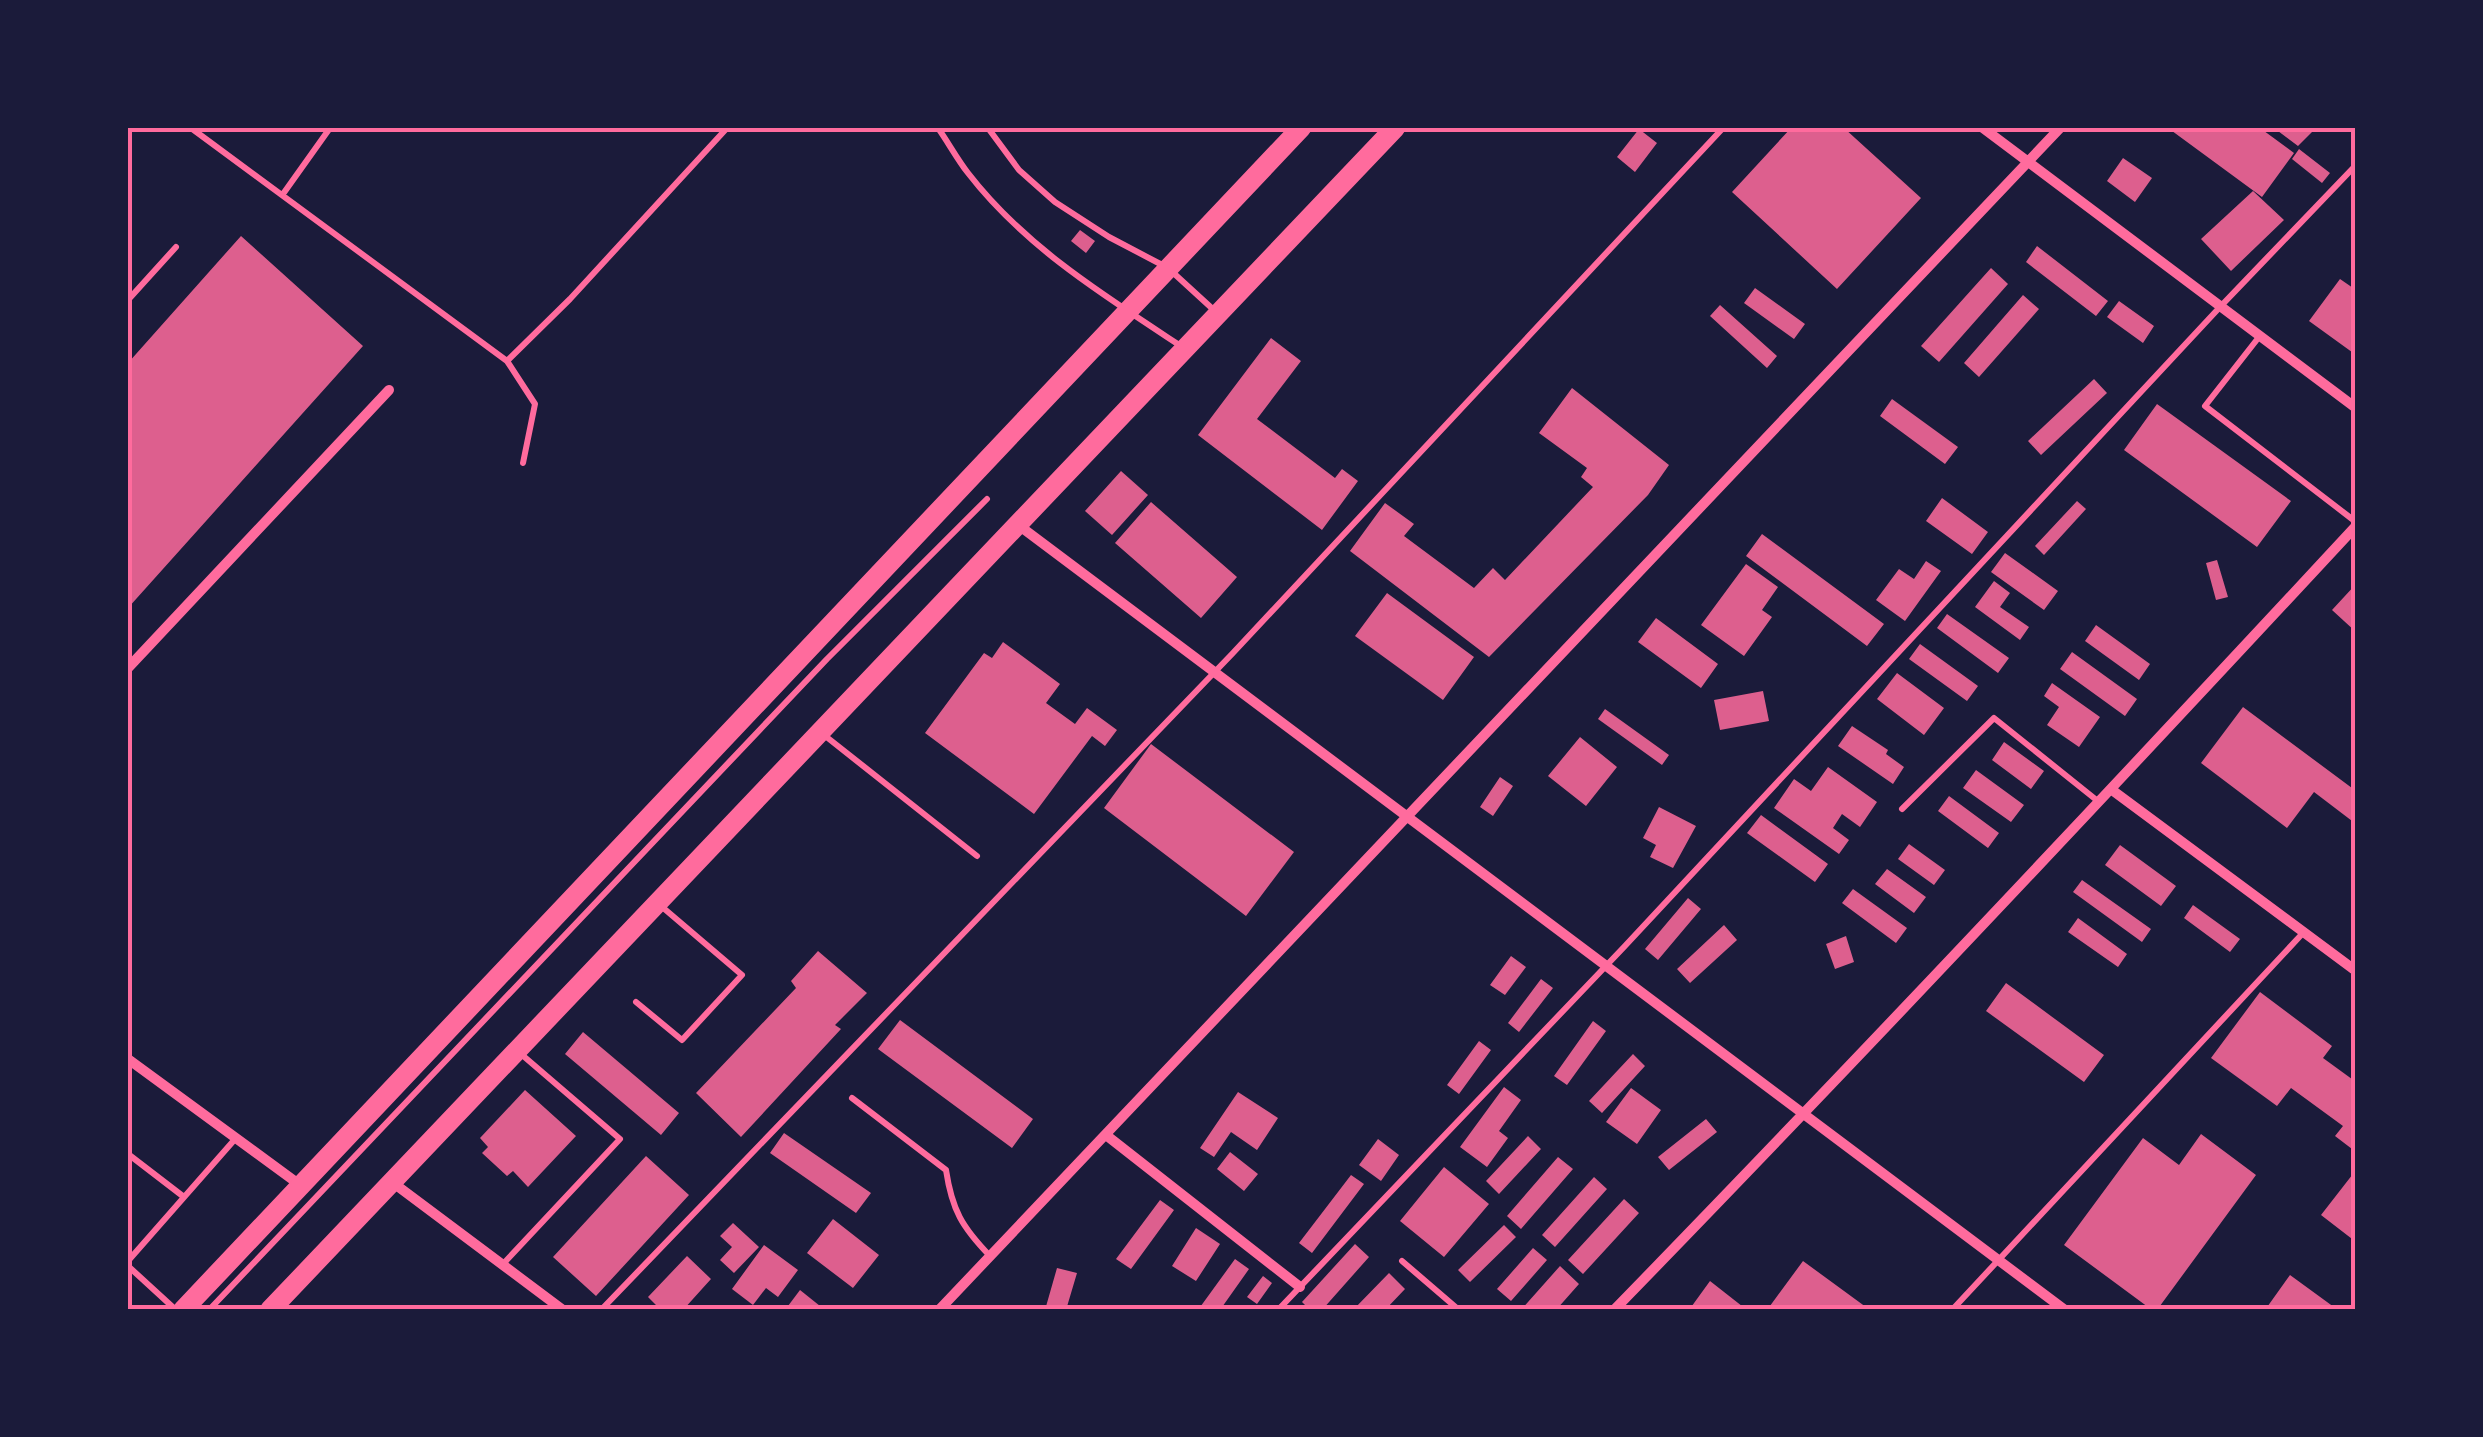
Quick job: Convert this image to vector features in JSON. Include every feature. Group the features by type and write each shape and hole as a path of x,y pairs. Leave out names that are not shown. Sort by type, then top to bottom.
{"main road":[{"path":"179,1310 301,1186 1301,128"},
{"path":"270,1310 1395,128"}],"street":[{"path":"1982,128 2356,408"},
{"path":"939,1310 2060,128"},
{"path":"128,668 390,390"},
{"path":"1016,524 2065,1310"},
{"path":"1614,1310 2100,803 2356,524"},
{"path":"2112,790 2356,971"},
{"path":"128,1059 301,1186"},
{"path":"1106,1135 1300,1286"},
{"path":"391,1182 563,1310"}],"lane":[{"path":"190,128 508,361 535,404 524,464"},
{"path":"283,194 330,128"},
{"path":"508,361 727,128"},
{"path":"938,128 968,174 1014,224 1054,259 1184,348"},
{"path":"988,128 1019,170 1055,202 1168,268 1217,312"},
{"path":"601,1310 1214,672 1723,128"},
{"path":"1278,1310 1606,966 2356,165"},
{"path":"128,300 176,247"},
{"path":"2259,337 2205,406 2356,524"},
{"path":"209,1310 826,658 987,499"},
{"path":"1902,809 1994,718 2100,803"},
{"path":"819,731 977,856"},
{"path":"636,1002 682,1040 742,975 656,902"},
{"path":"1952,1310 2304,932"},
{"path":"502,1264 620,1139 516,1050"},
{"path":"852,1098 946,1170 950,1196 967,1232 990,1256"},
{"path":"179,1310 128,1264 236,1138"},
{"path":"128,1154 184,1197"},
{"path":"1402,1261 1459,1310"}],"building":[{"path":"1791,128 1844,128 1921,198 1837,289 1732,192"},
{"path":"2168,128 2260,128 2294,153 2262,197"},
{"path":"2274,128 2316,128 2298,146"},
{"path":"1639,129 1657,143 1635,172 1617,157"},
{"path":"2299,149 2330,173 2322,183 2292,159"},
{"path":"2123,158 2152,178 2135,202 2107,181"},
{"path":"2253,191 2284,220 2231,271 2201,239"},
{"path":"1080,230 1095,241 1086,253 1071,241"},
{"path":"241,236 363,346 128,608 128,363"},
{"path":"2037,246 2108,301 2096,316 2026,262"},
{"path":"1991,268 2008,284 1939,362 1921,346"},
{"path":"2340,279 2356,290 2356,355 2309,321"},
{"path":"1755,288 1805,324 1794,339 1744,303"},
{"path":"2023,295 2039,309 1979,377 1964,363"},
{"path":"2119,301 2154,326 2143,343 2107,317"},
{"path":"1720,305 1777,356 1767,368 1710,316"},
{"path":"1271,338 1301,361 1257,419 1335,478 1342,469 1358,481 1322,530 1198,435"},
{"path":"2094,379 2107,393 2041,455 2028,441"},
{"path":"1572,388 1669,465 1648,495 1489,657 1350,551 1385,503 1414,524 1404,536 1474,588 1493,568 1505,580 1593,487 1581,477 1587,468 1539,433"},
{"path":"1892,399 1958,447 1945,464 1880,416"},
{"path":"2157,404 2291,501 2257,547 2124,450"},
{"path":"1121,471 1148,495 1112,535 1085,511"},
{"path":"1942,498 1988,532 1972,554 1926,521"},
{"path":"2077,501 2086,509 2044,555 2035,546"},
{"path":"1151,502 1237,577 1201,618 1115,543"},
{"path":"1762,534 1884,624 1867,646 1746,556"},
{"path":"2005,553 2058,591 2044,610 1991,572"},
{"path":"2217,560 2228,597 2216,600 2206,563"},
{"path":"1926,561 1941,571 1905,621 1876,600 1899,569 1914,579"},
{"path":"1746,564 1778,587 1762,610 1772,617 1744,656 1701,625"},
{"path":"1994,581 2010,593 2000,607 2029,627 2020,640 1975,607"},
{"path":"2356,584 2356,632 2332,610"},
{"path":"1387,593 1474,657 1443,700 1355,636"},
{"path":"1947,614 2009,658 1998,673 1937,628"},
{"path":"1656,618 1718,664 1701,688 1638,642"},
{"path":"2096,625 2150,664 2139,680 2085,641"},
{"path":"1003,642 1060,684 1046,703 1075,724 1087,708 1117,730 1105,746 1092,736 1034,814 925,733 984,653 992,658"},
{"path":"1920,644 1978,686 1967,701 1909,659"},
{"path":"2072,652 2137,699 2125,716 2060,669"},
{"path":"1897,673 1944,708 1924,735 1877,699"},
{"path":"2052,683 2100,717 2079,747 2047,725 2059,707 2044,696"},
{"path":"1763,691 1769,721 1720,730 1714,700"},
{"path":"2243,707 2356,791 2356,824 2314,792 2287,828 2201,763"},
{"path":"1605,709 1669,755 1662,765 1598,719"},
{"path":"1852,726 1888,750 1886,754 1904,767 1893,784 1838,746"},
{"path":"1580,737 1617,767 1586,806 1548,776"},
{"path":"2004,742 2044,771 2031,789 1992,760"},
{"path":"1151,744 1294,852 1246,916 1104,808"},
{"path":"1828,767 1877,802 1860,827 1842,814 1833,828 1849,840 1839,854 1774,808 1794,779 1811,791"},
{"path":"1976,770 2024,805 2011,822 1963,788"},
{"path":"1500,777 1513,786 1493,816 1480,807"},
{"path":"1949,796 1999,833 1988,848 1938,811"},
{"path":"1659,807 1696,826 1673,868 1650,857 1656,845 1643,838"},
{"path":"1761,815 1828,864 1815,882 1747,833"},
{"path":"1909,844 1945,870 1934,885 1898,859"},
{"path":"2120,845 2176,886 2161,906 2105,865"},
{"path":"1887,869 1926,897 1914,913 1875,884"},
{"path":"2082,880 2151,929 2142,942 2073,892"},
{"path":"1853,889 1907,928 1896,943 1842,903"},
{"path":"1688,898 1701,909 1658,960 1645,949"},
{"path":"2193,905 2240,939 2230,952 2184,918"},
{"path":"2078,918 2127,954 2118,967 2068,932"},
{"path":"1724,925 1737,940 1690,983 1677,969"},
{"path":"1846,936 1854,962 1835,969 1826,944"},
{"path":"818,951 867,993 835,1025 841,1029 741,1137 696,1093 796,988 791,981"},
{"path":"1511,956 1526,967 1505,995 1490,985"},
{"path":"1541,979 1553,988 1519,1032 1508,1023"},
{"path":"2006,983 2104,1055 2084,1082 1986,1011"},
{"path":"2260,992 2332,1046 2323,1058 2356,1082 2356,1144 2352,1149 2335,1136 2343,1126 2291,1088 2277,1106 2211,1058"},
{"path":"900,1020 1033,1119 1012,1148 878,1049"},
{"path":"1593,1021 1606,1031 1567,1085 1554,1076"},
{"path":"583,1032 679,1113 661,1135 565,1054"},
{"path":"1479,1041 1491,1050 1459,1094 1447,1085"},
{"path":"1633,1054 1645,1066 1602,1113 1589,1101"},
{"path":"1504,1087 1521,1100 1499,1131 1508,1138 1487,1167 1460,1147"},
{"path":"1631,1088 1661,1110 1637,1144 1606,1122"},
{"path":"525,1090 576,1136 528,1187 513,1171 507,1176 482,1153 488,1147 480,1138"},
{"path":"1238,1092 1278,1118 1257,1150 1231,1132 1214,1157 1200,1148"},
{"path":"1706,1119 1717,1132 1669,1170 1658,1157"},
{"path":"784,1133 871,1193 856,1213 770,1153"},
{"path":"2201,1134 2256,1175 2157,1310 2152,1310 2064,1245 2143,1138 2179,1165"},
{"path":"1528,1136 1541,1149 1499,1194 1486,1181"},
{"path":"1378,1139 1399,1155 1381,1181 1359,1165"},
{"path":"1230,1152 1258,1174 1244,1191 1217,1169"},
{"path":"646,1156 689,1195 596,1296 553,1257"},
{"path":"1558,1157 1573,1169 1521,1229 1507,1216"},
{"path":"1444,1167 1489,1204 1444,1257 1400,1221"},
{"path":"2356,1170 2356,1242 2321,1215"},
{"path":"1351,1175 1364,1184 1312,1253 1299,1243"},
{"path":"1594,1177 1607,1189 1555,1247 1542,1235"},
{"path":"1624,1199 1639,1213 1583,1274 1568,1260"},
{"path":"1160,1200 1174,1210 1131,1269 1116,1259"},
{"path":"833,1219 879,1255 853,1288 807,1253"},
{"path":"733,1223 759,1247 734,1273 720,1260 732,1247 720,1236"},
{"path":"1504,1225 1516,1237 1470,1282 1458,1270"},
{"path":"1196,1228 1220,1244 1196,1281 1172,1266"},
{"path":"1355,1244 1369,1257 1322,1310 1310,1310 1302,1302"},
{"path":"764,1245 798,1270 778,1297 766,1288 753,1305 732,1289"},
{"path":"1533,1248 1547,1260 1511,1301 1497,1289"},
{"path":"687,1256 711,1279 683,1310 661,1310 648,1297"},
{"path":"1235,1259 1249,1269 1220,1310 1198,1310"},
{"path":"1803,1261 1870,1310 1767,1310"},
{"path":"1560,1266 1579,1284 1556,1310 1521,1310"},
{"path":"1057,1268 1077,1273 1066,1310 1045,1310"},
{"path":"1389,1273 1405,1289 1385,1310 1353,1310"},
{"path":"2290,1275 2338,1310 2265,1310"},
{"path":"1263,1276 1272,1283 1257,1304 1247,1297"},
{"path":"1710,1281 1747,1310 1689,1310"},
{"path":"800,1290 825,1310 785,1310"}]}
